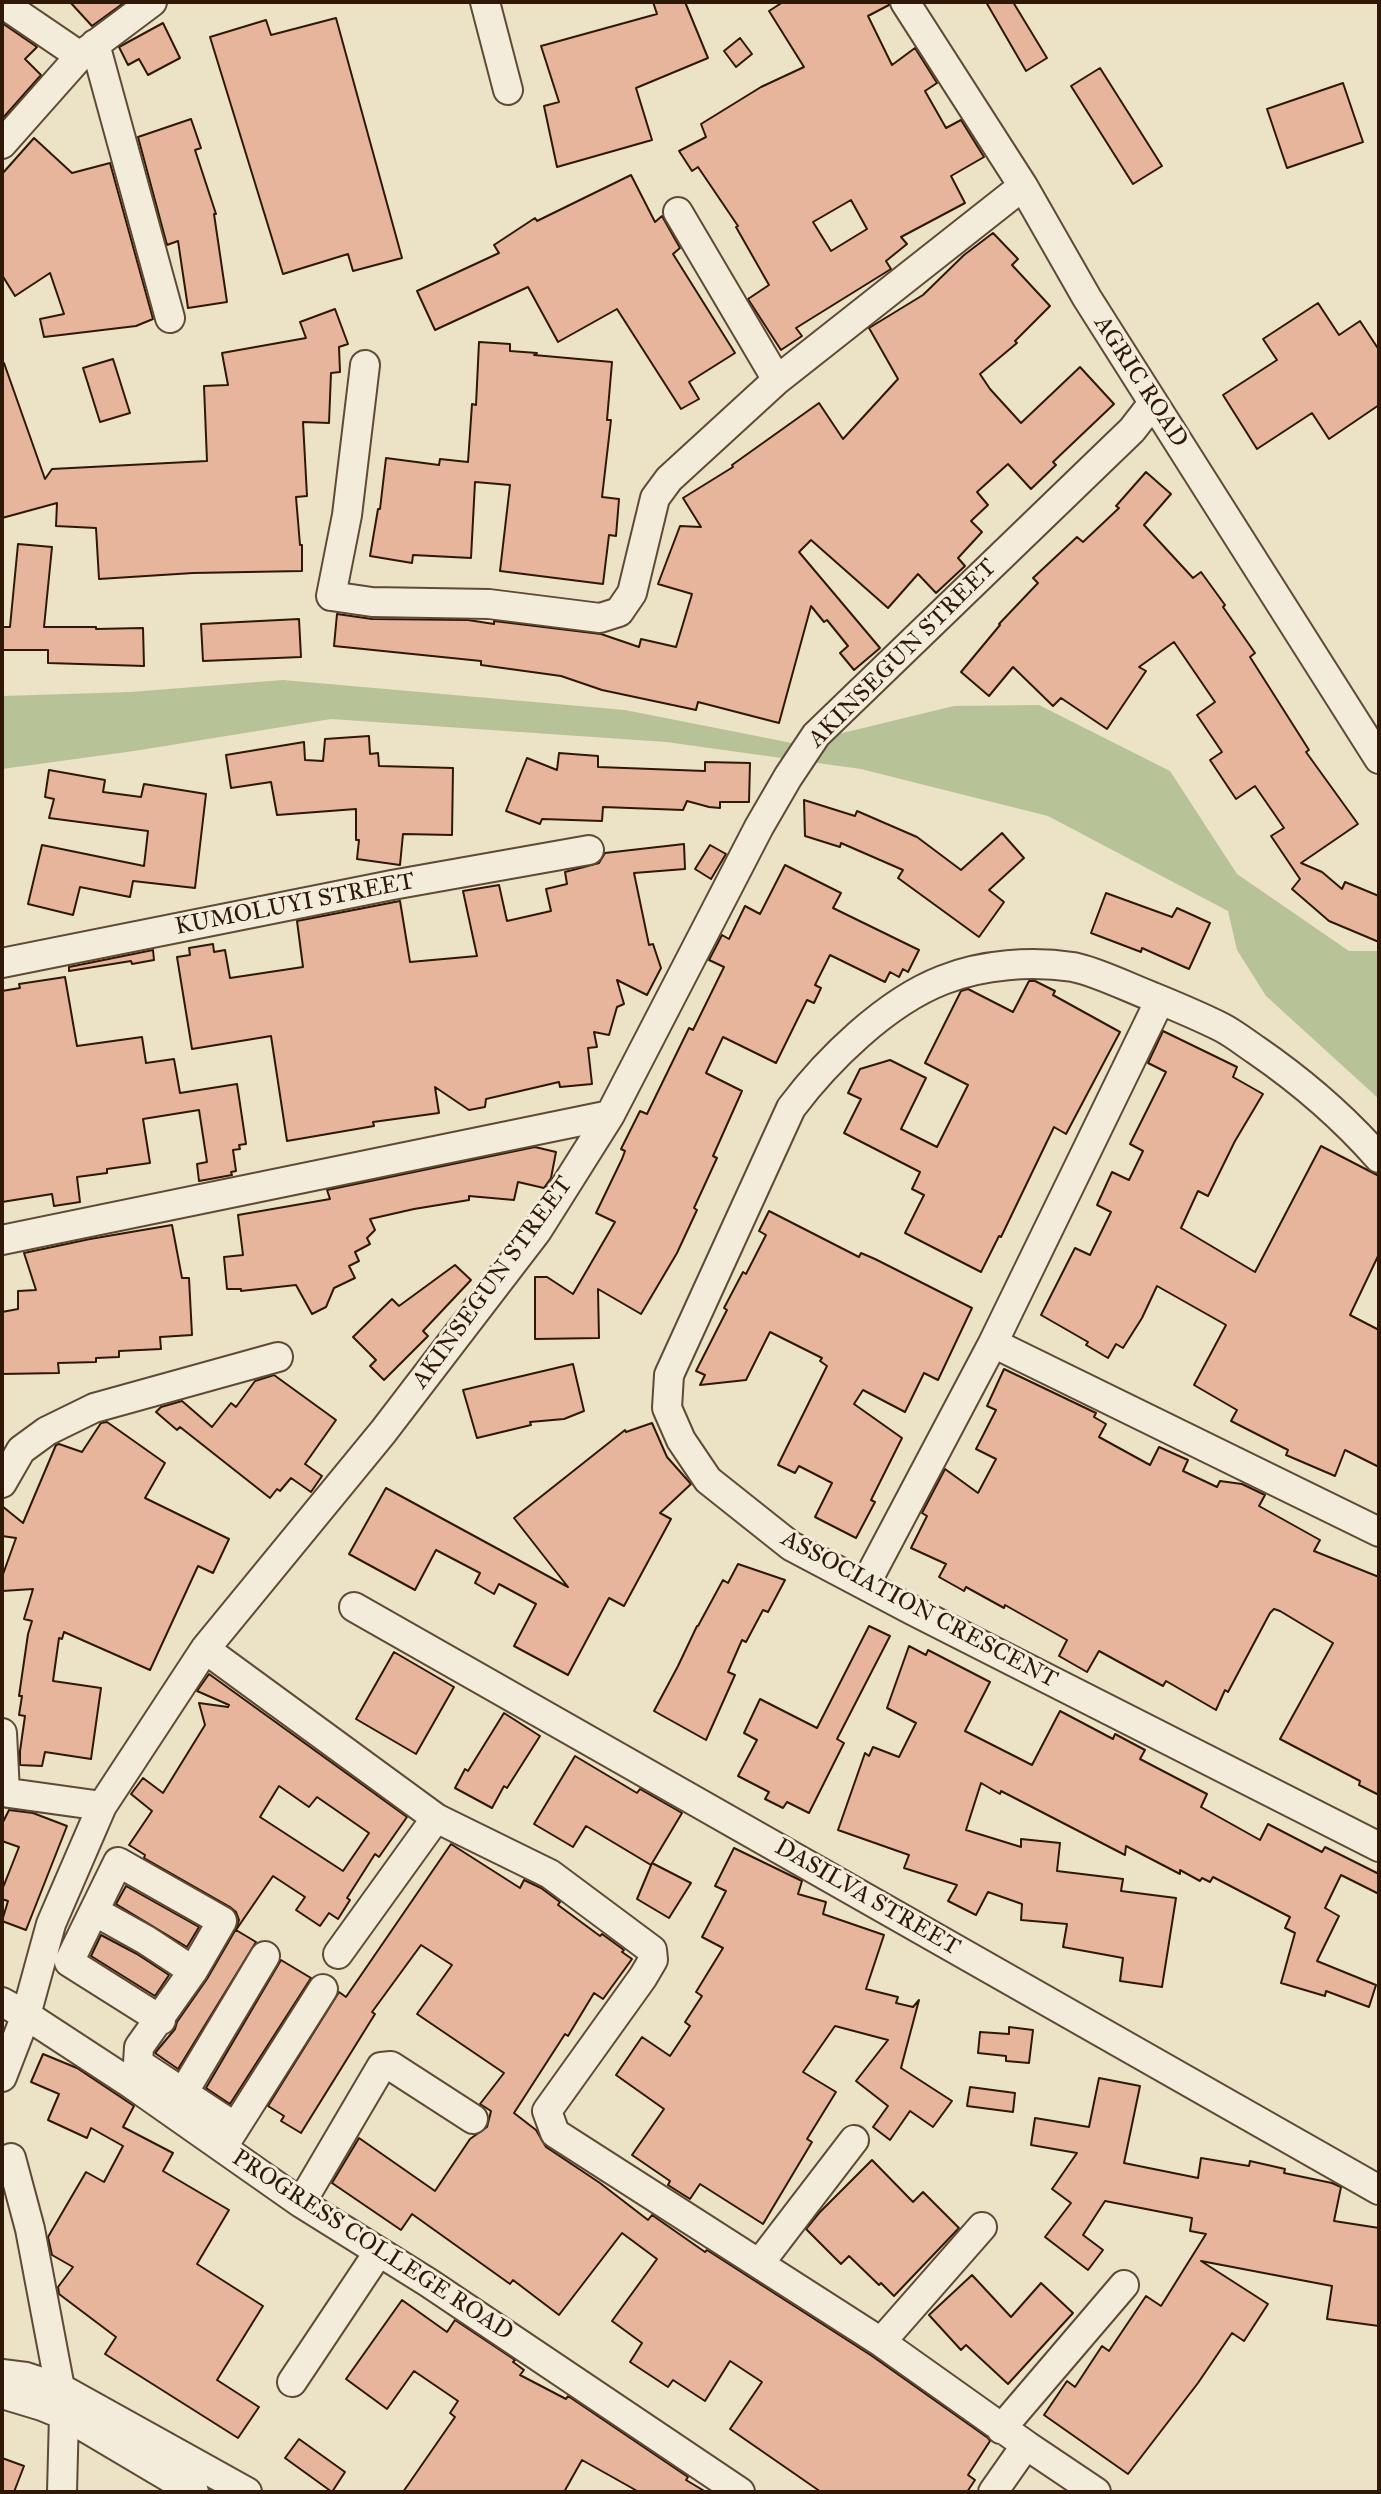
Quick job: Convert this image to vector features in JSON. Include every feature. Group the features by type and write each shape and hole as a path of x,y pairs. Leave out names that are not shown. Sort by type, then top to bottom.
{"street":[{"path":"2,144 88,50 152,2"},
{"path":"485,2 508,90"},
{"name":"AGRIC ROAD","path":"905,2 1023,186 1087,299 1379,759"},
{"path":"2,3 88,50 170,318"},
{"path":"365,365 347,515 331,596 372,602 489,604 600,618 619,612 632,593 655,498 668,479 777,380 1023,186"},
{"path":"678,212 777,380"},
{"name":"AKINSEGUN STREET","path":"2,2077 14,2008 102,1806 205,1649 383,1432 537,1231 610,1115 759,827 788,776 816,735 1132,429 1153,403"},
{"name":"KUMOLUYI STREET","path":"2,963 379,888 589,850"},
{"name":"ASSOCIATION CRESCENT","path":"1379,1158 1356,1131 1282,1069 1223,1028 1160,1000 1077,968 1031,963 994,967 943,979 904,1000 855,1037 813,1078 791,1108 669,1375 667,1408 681,1440 708,1480 791,1546 1379,1847"},
{"path":"865,1585 993,1343 1160,1000"},
{"path":"2,1240 610,1115"},
{"path":"993,1343 1379,1532"},
{"path":"2,1483 22,1450 47,1431 94,1408 278,1357"},
{"name":"DASILVA STREET","path":"354,1607 1379,2190"},
{"path":"205,1649 436,1818 550,1874 652,1950 653,1960 643,1977 547,2111 555,2133 881,2342 1001,2429 1096,2492"},
{"path":"2,1733 3,1792 102,1806"},
{"path":"338,1954 436,1818"},
{"path":"161,2020 69,1962 118,1861 222,1921 161,2020 139,2048 138,2063 183,2093 229,2137 323,1989"},
{"path":"94,1910 193,1971"},
{"path":"183,2093 265,1956"},
{"name":"PROGRESS COLLEGE ROAD","path":"14,2008 130,2083 229,2137 301,2203 429,2283 740,2492"},
{"path":"301,2203 381,2067 391,2066 473,2119"},
{"path":"759,2264 854,2140"},
{"path":"11,2158 30,2229 62,2402 62,2492"},
{"path":"881,2342 982,2227"},
{"path":"292,2382 378,2253"},
{"path":"1001,2429 1124,2285"},
{"path":"2,2374 26,2377 194,2492"},
{"path":"2,2394 42,2406 62,2402 247,2492"},
{"path":"993,2492 1026,2445"}],"green space":[{"path":"283,680 625,710 797,744 954,706 1039,705 1170,771 1237,874 1349,951 1379,951 1379,1099 1266,996 1237,950 1228,911 1048,816 861,769 666,742 331,719 2,769 2,696 130,692"}],"building":[{"path":"70,2 125,2 92,26"},
{"path":"653,2 685,2 708,58 636,88 652,140 557,167 544,106 559,102 541,46 657,14"},
{"path":"783,2 889,2 889,5 868,16 892,65 915,48 937,83 925,91 946,128 961,120 984,157 951,176 965,203 901,237 907,244 886,261 891,269 796,328 802,336 781,350 748,299 769,285 736,227 738,226 698,167 692,171 679,151 706,137 701,124 761,87 804,67 769,11","holes":["851,200 867,229 831,251 813,222"]},
{"path":"986,2 1013,2 1047,58 1026,71"},
{"path":"336,18 402,258 353,271 348,254 283,274 210,37 266,20 271,35"},
{"path":"2,23 37,47 25,59 41,75 2,119"},
{"path":"163,23 180,58 148,75 139,59 128,65 119,47"},
{"path":"740,38 752,54 736,67 724,51"},
{"path":"1100,68 1162,166 1133,184 1071,86"},
{"path":"1343,83 1363,142 1287,168 1267,109"},
{"path":"191,119 201,148 195,150 216,214 227,302 188,308 178,241 167,245 138,137"},
{"path":"34,138 72,173 110,163 153,319 136,326 44,337 40,319 64,314 50,273 15,296 2,275 2,174"},
{"path":"631,175 655,222 662,216 680,248 673,254 735,353 689,382 699,399 681,409 617,309 558,342 528,287 435,330 417,291 499,253 494,245 535,218 537,221"},
{"path":"993,233 1018,259 1012,265 1050,306 1015,341 1017,343 980,374 990,389 1021,423 1080,367 1114,404 1053,462 1056,465 1031,489 1008,464 977,492 988,505 971,521 982,532 958,558 965,566 936,593 918,574 888,608 811,540 799,552 880,648 854,670 840,653 848,646 827,620 824,622 811,606 779,723 698,702 696,710 602,690 561,676 481,665 481,661 334,646 337,614 372,619 468,620 494,624 494,621 601,634 639,647 641,639 676,647 692,594 658,584 680,526 701,527 683,498 733,467 732,465 819,403 843,439 898,379 869,328 923,295 964,255"},
{"path":"1318,303 1339,335 1360,321 1379,350 1379,405 1329,439 1312,413 1257,449 1223,395 1277,360 1263,339"},
{"path":"335,309 348,344 339,347 340,372 331,373 329,423 303,422 307,496 296,497 302,545 302,571 193,573 99,579 96,528 56,526 57,503 2,518 2,363 45,479 52,469 207,461 204,386 228,385 222,353 306,338 300,322"},
{"path":"479,342 510,344 510,351 537,353 534,355 612,362 607,420 611,420 602,497 619,499 616,536 609,535 603,584 500,571 510,485 475,482 471,558 413,555 412,563 370,556 380,509 386,458 439,465 440,459 468,462 472,404 476,405"},
{"path":"113,359 130,413 100,422 83,368"},
{"path":"1146,472 1171,494 1144,525 1193,578 1201,572 1225,605 1223,607 1255,653 1250,657 1309,750 1306,752 1358,824 1301,863 1322,872 1342,889 1345,882 1379,896 1379,942 1329,921 1292,889 1300,879 1271,836 1284,828 1255,786 1236,799 1210,760 1222,752 1197,715 1215,702 1174,642 1139,667 1146,671 1107,729 1061,698 1053,706 1013,667 989,696 961,672 999,624 1038,583 1033,578 1077,537 1083,542 1119,508 1116,506"},
{"path":"18,544 52,547 44,627 143,628 144,666 48,663 48,650 2,650 2,627 10,627"},
{"path":"299,619 301,657 203,661 201,624"},
{"path":"369,736 370,754 378,753 379,766 453,768 452,835 403,834 400,865 357,859 359,840 356,840 356,809 277,815 271,782 231,788 226,755 304,742 305,760 323,761 325,739"},
{"path":"559,753 598,756 598,767 705,771 705,762 750,763 749,802 720,802 720,808 687,801 683,810 603,807 602,821 542,819 540,824 506,811 527,758 557,770"},
{"path":"49,770 105,780 103,792 141,797 144,784 206,794 195,888 133,881 130,897 80,887 73,915 28,904 42,845 144,866 148,831 49,818 54,799 45,797"},
{"path":"804,800 855,816 857,811 917,837 961,870 1002,833 1024,858 989,890 1004,902 979,937 898,878 903,870 841,843 840,847 805,836"},
{"path":"684,844 685,869 634,873 649,945 653,944 661,968 647,995 617,980 624,1004 617,1007 609,1035 594,1032 597,1047 588,1048 592,1084 560,1087 559,1082 486,1099 485,1107 469,1110 435,1087 439,1113 373,1122 374,1126 287,1141 271,1036 192,1049 177,957 190,955 189,948 213,944 214,952 225,950 230,978 303,967 297,921 400,901 410,962 477,956 463,891 499,885 507,921 551,911 546,889 567,884 565,872 599,863 605,853"},
{"path":"710,845 726,854 711,879 695,869"},
{"path":"785,865 841,893 833,908 919,950 908,972 903,969 899,977 890,972 885,982 830,955 815,985 821,988 814,1003 807,1000 776,1063 723,1037 706,1073 742,1091 713,1156 717,1158 694,1208 697,1210 677,1253 641,1314 598,1289 599,1338 535,1339 535,1277 547,1277 573,1294 615,1222 596,1213 622,1159 625,1151 621,1149 640,1111 647,1114 689,1028 693,1030 724,967 709,960 722,935 729,939 745,906 760,914"},
{"path":"1106,893 1172,917 1177,908 1210,923 1189,969 1142,948 1141,952 1091,933"},
{"path":"153,950 154,960 69,971 69,967"},
{"path":"65,977 77,1046 142,1037 146,1063 174,1059 180,1093 237,1084 246,1144 233,1150 236,1171 231,1172 232,1175 199,1181 197,1164 207,1162 199,1110 143,1119 150,1163 107,1169 107,1173 77,1177 80,1202 54,1206 52,1194 2,1202 2,991 20,988 19,984"},
{"path":"1029,981 1035,981 1055,991 1053,995 1120,1032 1066,1134 1054,1127 1001,1237 999,1236 981,1272 905,1233 924,1195 912,1189 920,1172 844,1133 861,1099 848,1093 860,1069 890,1060 926,1078 901,1129 937,1147 968,1085 925,1063 961,991 968,989 1013,1012"},
{"path":"1163,1031 1237,1067 1233,1077 1263,1094 1235,1141 1208,1196 1198,1191 1181,1228 1255,1272 1321,1146 1379,1176 1379,1254 1350,1315 1379,1330 1379,1467 1345,1450 1335,1476 1286,1455 1288,1450 1231,1421 1237,1410 1194,1385 1226,1325 1157,1286 1142,1318 1123,1348 1116,1344 1108,1358 1086,1345 1088,1342 1041,1315 1075,1248 1090,1255 1111,1212 1097,1205 1112,1172 1129,1180 1143,1151 1130,1144 1166,1072 1148,1063"},
{"path":"535,1147 556,1152 551,1178 544,1188 518,1182 514,1200 469,1196 469,1200 370,1219 375,1230 367,1238 370,1244 355,1252 359,1261 349,1266 355,1278 334,1288 326,1307 312,1314 296,1285 241,1291 227,1289 224,1257 243,1255 238,1215 330,1199 327,1190"},
{"path":"769,1211 859,1257 861,1253 875,1259 972,1308 938,1380 924,1373 905,1412 863,1390 854,1404 902,1438 871,1500 875,1502 856,1538 815,1517 832,1483 799,1466 795,1473 778,1465 827,1366 820,1361 822,1358 770,1332 746,1380 700,1385 705,1375 696,1371 727,1310 724,1308 743,1272 746,1274 766,1235 759,1231"},
{"path":"172,1225 182,1278 189,1278 192,1335 160,1337 161,1349 119,1351 119,1357 96,1358 96,1362 58,1363 59,1373 2,1374 2,1312 18,1309 18,1291 36,1290 24,1253"},
{"path":"455,1265 471,1280 423,1331 428,1336 384,1380 370,1366 376,1360 353,1337 392,1299 399,1306"},
{"path":"573,1364 584,1411 564,1419 530,1422 531,1425 477,1438 463,1390"},
{"path":"1004,1369 1096,1413 1094,1417 1106,1424 1099,1437 1150,1465 1159,1447 1188,1460 1183,1471 1217,1487 1220,1481 1242,1484 1265,1495 1259,1506 1320,1540 1314,1551 1379,1577 1379,1795 1359,1785 1360,1781 1280,1739 1333,1643 1280,1611 1274,1609 1270,1613 1216,1710 1166,1681 1163,1686 1099,1651 1087,1672 1059,1656 1067,1640 1005,1605 1004,1608 966,1587 964,1591 939,1577 946,1564 911,1548 927,1516 922,1513 945,1469 978,1493 996,1459 976,1449 996,1410 987,1406"},
{"path":"274,1375 336,1420 305,1464 322,1476 311,1492 291,1478 270,1498 180,1427 177,1430 156,1412 161,1407 182,1401 212,1427 231,1403 236,1407 255,1381"},
{"path":"107,1422 165,1463 145,1498 229,1539 213,1573 198,1566 150,1670 64,1632 62,1639 59,1638 53,1681 101,1688 91,1759 45,1752 42,1766 20,1765 25,1716 19,1715 22,1696 19,1696 32,1621 24,1619 33,1589 2,1591 2,1577 16,1538 2,1536 2,1506 23,1523 56,1445 82,1452 101,1423"},
{"path":"652,1423 667,1457 691,1484 660,1513 671,1519 624,1606 609,1598 568,1675 514,1646 536,1604 499,1584 494,1594 475,1583 480,1573 436,1550 415,1590 349,1554 386,1488 568,1587 514,1518 625,1430 626,1432"},
{"path":"738,1564 785,1580 768,1612 763,1610 746,1642 742,1640 728,1672 735,1675 706,1740 654,1711 723,1580 728,1583"},
{"path":"869,1626 890,1636 837,1739 844,1743 809,1813 787,1802 783,1808 765,1799 769,1792 738,1776 757,1740 744,1733 760,1699 817,1728"},
{"path":"909,1646 926,1655 928,1650 990,1682 965,1731 1032,1765 1060,1711 1113,1739 1115,1734 1145,1750 1140,1759 1207,1794 1201,1807 1260,1840 1268,1824 1322,1852 1325,1847 1379,1874 1379,1894 1341,1875 1325,1908 1339,1916 1317,1961 1376,1985 1369,2007 1326,1991 1325,1996 1281,1983 1295,1933 1285,1928 1290,1917 1213,1877 1210,1882 1202,1878 1200,1881 1180,1870 1180,1874 1126,1846 1125,1855 981,1783 966,1830 1021,1847 1021,1839 1060,1843 1057,1871 1123,1879 1121,1891 1176,1898 1162,1987 1120,1981 1123,1958 1063,1947 1067,1924 1021,1920 1022,1904 988,1892 976,1915 948,1901 957,1885 904,1868 909,1855 838,1830 865,1753 869,1756 873,1747 899,1757 916,1723 887,1708"},
{"path":"394,1652 454,1687 416,1754 356,1719"},
{"path":"209,1674 407,1817 379,1857 375,1854 347,1898 350,1900 338,1919 329,1913 320,1926 296,1910 305,1897 273,1876 236,1930 256,1942 178,2069 155,2053 175,2029 207,1979 239,1920 230,1907 144,1858 145,1855 129,1845 152,1811 131,1794 143,1778 163,1793 205,1725 199,1703 229,1705 197,1691","holes":["279,1786 309,1807 317,1797 369,1833 343,1871 260,1817"]},
{"path":"504,1713 540,1736 507,1788 504,1786 492,1808 455,1788"},
{"path":"575,1756 637,1793 640,1789 682,1813 651,1865 586,1826 573,1847 534,1824"},
{"path":"9,1810 33,1813 67,1826 26,1930 2,1921 8,1901 2,1899 2,1890 19,1847 2,1841 2,1824"},
{"path":"451,1844 520,1888 524,1880 541,1888 560,1902 558,1905 624,1950 622,1952 632,1959 603,1999 594,1993 568,2036 565,2034 514,2113 536,2130 546,2147 600,2183 648,2220 652,2215 705,2252 707,2250 872,2356 988,2438 990,2441 968,2475 975,2480 967,2492 821,2492 730,2429 762,2382 730,2361 705,2401 673,2380 668,2387 630,2362 642,2343 612,2321 657,2259 622,2233 559,2315 513,2280 510,2284 412,2214 401,2230 332,2183 359,2138 435,2191 470,2139 487,2127 491,2111 480,2104 504,2073 417,2014 452,1965 421,1945 372,2012 375,2014 301,2133 281,2121 284,2116 268,2106 339,1992 346,1997"},
{"path":"734,1848 802,1881 798,1894 826,1902 823,1914 884,1935 866,1989 898,1997 896,2003 913,2007 919,2000 901,2068 952,2101 933,2127 910,2111 890,2140 873,2127 888,2106 856,2081 888,2040 835,2026 803,2072 836,2092 807,2139 812,2142 763,2224 700,2184 690,2199 668,2185 670,2181 632,2155 664,2109 616,2075 642,2037 670,2056 690,2026 685,2022 702,1996 696,1992 723,1948 702,1937 726,1891 715,1886"},
{"path":"652,1863 691,1883 669,1918 637,1899"},
{"path":"126,1886 199,1927 187,1947 116,1904"},
{"path":"101,1935 169,1975 155,1996 91,1956"},
{"path":"281,1960 311,1978 230,2104 206,2088"},
{"path":"1009,2027 1033,2030 1029,2063 1006,2061 1006,2056 978,2053 980,2032 1009,2034"},
{"path":"43,2054 77,2068 134,2106 123,2127 173,2153 163,2171 229,2210 197,2264 263,2306 217,2380 259,2407 238,2438 105,2354 116,2337 59,2294 58,2287 73,2267 52,2255 48,2237 86,2172 104,2182 123,2146 91,2128 87,2138 48,2120 59,2094 31,2082"},
{"path":"1099,2078 1140,2086 1124,2163 1198,2178 1201,2158 1249,2166 1250,2161 1285,2169 1284,2173 1341,2187 1334,2221 1379,2228 1379,2326 1327,2319 1332,2286 1201,2261 1268,2304 1244,2341 1232,2333 1198,2383 1128,2474 1044,2415 1067,2381 1075,2387 1102,2346 1109,2351 1146,2296 1161,2306 1206,2234 1190,2231 1192,2218 1105,2201 1083,2235 1103,2250 1088,2270 1045,2237 1071,2203 1052,2189 1077,2153 1031,2145 1035,2118 1089,2127"},
{"path":"970,2087 1015,2093 1013,2112 967,2106"},
{"path":"872,2160 913,2202 923,2192 959,2228 894,2296 849,2256 841,2264 806,2229"},
{"path":"972,2275 1011,2317 1041,2283 1073,2313 1008,2384 966,2345 961,2350 929,2315"},
{"path":"402,2300 447,2332 455,2320 515,2360 513,2362 524,2370 520,2375 566,2399 568,2396 706,2492 639,2492 582,2460 564,2492 403,2492 455,2417 450,2413 458,2401 414,2371 387,2409 346,2379"},
{"path":"299,2439 345,2472 332,2492 285,2458"},
{"path":"2,2458 24,2466 14,2492 2,2492"}]}
